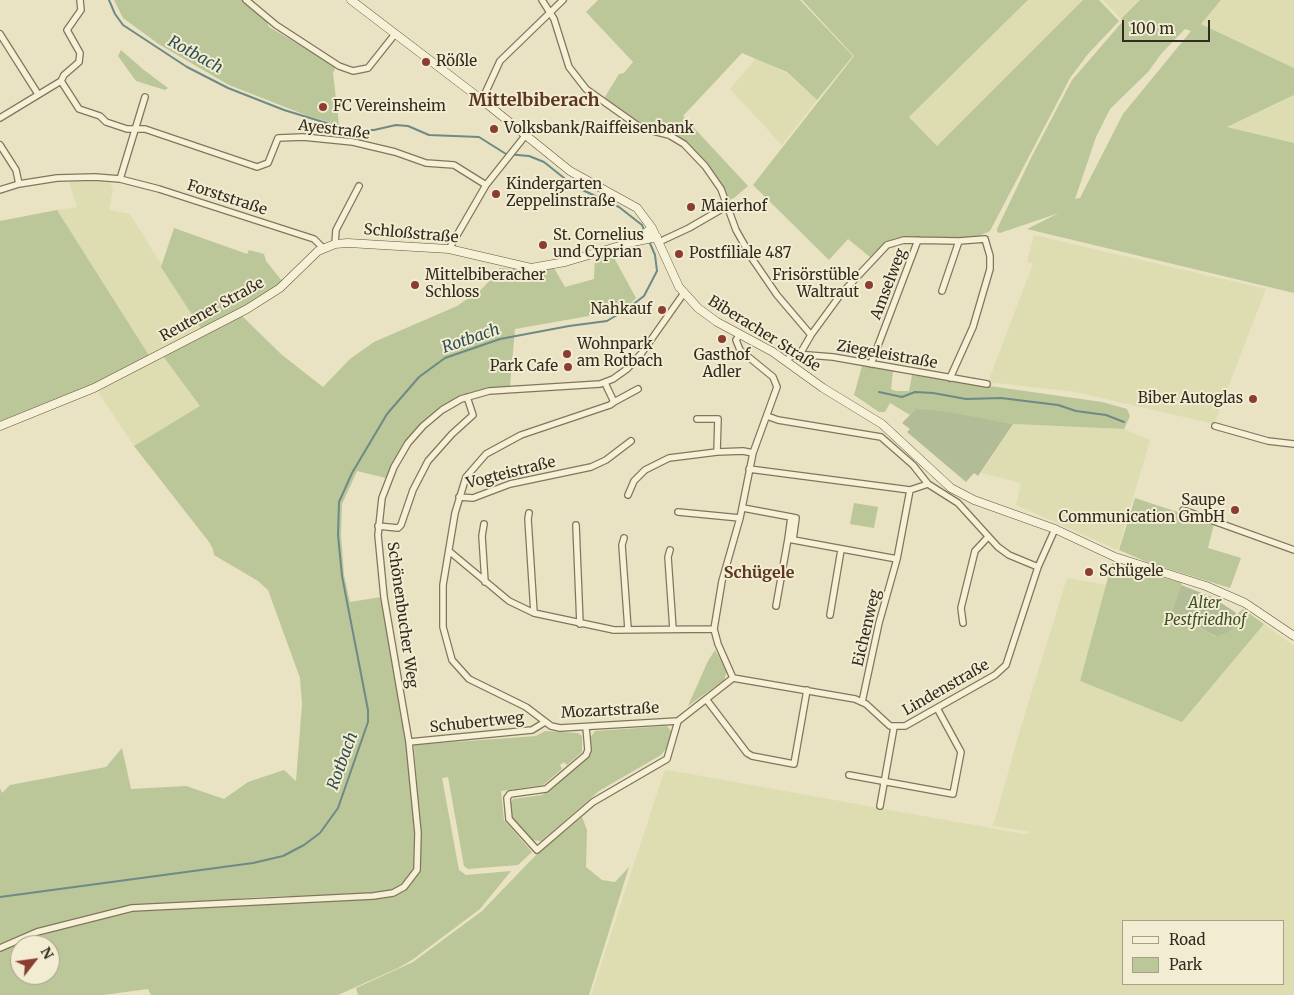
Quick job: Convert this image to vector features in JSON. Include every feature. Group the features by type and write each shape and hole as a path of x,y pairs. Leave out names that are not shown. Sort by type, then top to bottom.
{"street":[{"path":"0,118 61,81 64,75 77,65 80,60 80,53 67,30 81,10 80,0"},
{"path":"246,0 276,25 339,66 353,71 368,68 395,34"},
{"name":"Biberacher Straße","path":"351,0 482,100 574,174 637,208 672,275 684,293 705,313 786,360 823,388 882,424 951,488 974,500 1055,529 1111,556 1206,586 1245,603 1294,636"},
{"path":"542,0 550,12 569,67 586,89 641,128 669,135 684,144 711,173 721,189 736,230 760,272 801,325 811,334"},
{"path":"482,100 500,61 563,0"},
{"path":"0,34 38,94"},
{"name":"Ayestraße","path":"61,81 79,109 100,116 106,122 135,129 145,129 257,167 268,163 276,139 281,137 352,142 395,152 426,163 454,165 486,185"},
{"path":"120,179 145,97"},
{"path":"449,249 486,185 525,136"},
{"path":"0,145 16,170 19,184"},
{"name":"Forststraße","path":"0,190 19,184 72,177 120,179 158,189 314,239 323,248"},
{"name":"Schloßstraße","path":"359,186 336,230 335,244 348,242 449,249 531,268 565,262 651,236"},
{"path":"651,236 689,228 727,206"},
{"path":"786,360 791,355 800,354 811,334 841,294 883,248 897,241 986,239 990,256 990,269 973,327 950,378"},
{"name":"Amselweg","path":"871,364 918,240"},
{"path":"942,291 959,241"},
{"name":"Reutener Straße","path":"0,426 94,388 268,297 323,248 335,244"},
{"name":"Schönenbucher Weg","path":"0,948 37,932 132,908 374,896 393,893 404,887 417,870 418,833 409,742 378,555 378,526 382,498 389,478 408,443 431,418 452,403 467,396 502,390 605,383 621,374 633,364 684,293"},
{"path":"733,678 718,644 714,629 726,563 743,508 752,453 776,392 775,380 740,350 736,340 740,334"},
{"name":"Ziegeleistraße","path":"800,354 987,384"},
{"path":"605,383 614,402"},
{"name":"Vogteistraße","path":"631,441 606,460 591,467 510,484 473,498 459,497 466,477 472,467 492,450 538,428 597,411 638,389"},
{"path":"378,526 398,528 401,525 413,490 428,461 442,443 473,415 467,396"},
{"path":"767,416 778,420 881,437 913,465 928,484 958,503 988,537 1009,555 1038,567"},
{"path":"697,419 718,419 717,452"},
{"path":"1215,426 1268,441 1294,444"},
{"path":"628,495 639,476 660,461 675,457 717,452 743,451 752,453"},
{"path":"749,468 910,490 928,484"},
{"name":"Eichenweg","path":"862,702 879,623 897,559 910,490"},
{"name":"Mozartstraße","path":"459,497 443,585 443,627 452,660 469,679 526,707 545,722 560,728 678,721 733,678"},
{"path":"743,508 791,517 790,540 776,606"},
{"path":"1183,510 1294,550"},
{"path":"678,512 740,518"},
{"path":"529,513 534,612"},
{"path":"484,524 482,536 485,582"},
{"path":"576,525 580,624"},
{"name":"Lindenstraße","path":"733,678 807,690 862,702 883,721 894,728 905,726 995,675 1006,665 1038,567 1055,529"},
{"path":"963,623 961,608 975,551 988,537"},
{"path":"624,538 622,545 628,629"},
{"path":"790,540 897,559"},
{"path":"670,550 668,557 673,629"},
{"path":"830,615 841,550"},
{"path":"449,551 509,602 534,612 580,624 614,630 714,629"},
{"path":"706,699 747,753 752,756 794,764 807,690"},
{"path":"849,775 953,794 961,752 937,708"},
{"path":"586,727 588,750 586,756 546,789 510,794 507,798 509,819 537,850 593,802 667,759 678,721"},
{"name":"Schubertweg","path":"409,742 532,730 545,722"},
{"path":"880,806 894,728"}],"green space":[{"path":"114,0 242,0 267,22 269,27 336,66 333,73 339,125 308,116 229,85 160,45 123,18"},
{"path":"598,0 800,0 853,56 817,100 787,72 742,53 683,116 748,186 729,200 717,180 685,143 641,126 603,100 619,74 624,73 633,62 586,12"},
{"path":"802,0 1028,0 909,117 937,146 1083,0 1099,0 1119,21 1088,54 1070,78 990,231 979,236 958,239 896,238 882,246 870,257 848,239 829,260 753,185 854,56"},
{"path":"1028,0 1083,0 937,146 909,117"},
{"path":"1103,0 1140,0 1121,19"},
{"path":"1140,0 1221,0 1201,24 1294,68 1294,95 1227,127 1294,143 1294,293 1027,229 1059,213 1000,233 997,232 1032,156 1072,80 1123,21 1121,19","holes":["1185,29 1191,31 1123,114 1080,198 1075,199 1096,137 1110,109 1148,72 1161,54"]},
{"path":"1221,0 1294,0 1294,68 1201,24"},
{"path":"121,50 168,88 165,90 136,81 118,56"},
{"path":"756,58 787,73 817,100 782,145 730,89"},
{"path":"1294,95 1294,143 1226,127 1279,103"},
{"path":"109,181 113,189 109,210 130,214 202,330 150,357 57,210 77,207 69,182"},
{"path":"57,210 150,357 92,385 0,423 0,221"},
{"path":"174,228 247,254 249,250 264,254 266,261 282,281 266,295 202,330 161,267"},
{"path":"1034,235 1266,289 1214,424 1075,392 988,382 1033,264 1027,262"},
{"path":"612,254 636,298 628,306 617,311 515,329 510,386 470,393 440,408 405,442 386,478 357,471 342,504 341,535 344,575 350,602 381,597 408,745 416,833 414,869 410,877 392,891 373,894 260,897 202,902 325,901 373,899 394,895 406,889 419,871 420,832 414,745 536,736 545,731 578,733 582,736 582,752 567,765 564,762 560,765 562,769 543,785 501,791 504,820 532,852 518,865 468,869 464,866 448,777 442,778 459,870 466,875 511,871 480,909 412,960 398,968 338,995 151,995 148,989 103,995 0,995 0,950 10,945 10,985 60,985 60,935 33,935 133,912 131,905 64,922 27,935 10,935 10,943 0,947 0,788 2,793 10,785 106,767 122,748 131,789 186,786 224,799 248,782 284,770 296,781 302,704 300,678 268,590 258,581 214,555 209,542 134,446 200,406 163,356 241,315 282,355 323,387 350,359 374,342 457,306 483,288 500,268 531,270 554,268 565,287 594,279 595,258"},
{"path":"163,356 201,406 134,446 99,394 99,390"},
{"path":"862,366 893,371 891,389 896,391 909,391 912,375 1102,402 1127,409 1130,416 1124,429 1013,424 918,408 910,415 890,403 885,412 879,412 854,395"},
{"path":"917,408 1013,424 978,476 974,473 966,482 907,432 910,429 902,423"},
{"path":"1013,424 1124,429 1150,440 1118,550 1016,505 1021,483 981,473"},
{"path":"1135,498 1214,524 1208,548 1241,558 1230,588 1147,562 1119,550"},
{"path":"854,503 878,507 874,528 850,524"},
{"path":"1112,563 1182,583 1170,617 1191,623 1216,637 1238,618 1236,615 1243,609 1264,624 1182,722 1080,681"},
{"path":"1067,578 1107,585 1080,681 1182,722 1264,624 1294,646 1294,995 591,995 664,772 668,770 1024,834 1031,832 993,826 1019,733"},
{"name":"Alter Pestfriedhof","path":"1181,585 1212,597 1235,612 1238,618 1231,630 1217,637 1191,623 1170,617"},
{"path":"715,650 727,671 724,680 688,706 708,661"},
{"path":"667,726 672,732 666,749 661,755 599,791 541,841 531,840 511,817 510,805 513,799 542,795 589,756 590,738 595,731"},
{"path":"582,817 587,830 586,867 602,880 615,882 629,867 589,995 358,995 356,988 413,962 482,911 535,856"}],"waterway":[{"name":"Rotbach","path":"109,0 115,14 123,25 187,67 228,88 284,110 333,125 358,130 374,130 396,125 408,126 429,135 479,137 506,154 529,156 544,162 574,186 619,207 642,225 644,230"},
{"name":"Rotbach","path":"0,897 253,863 283,856 304,845 320,833 338,808 368,722 368,710 342,576 338,535 339,502 352,473 387,414 419,377 445,358 500,339 607,321 644,296 657,271 655,255 649,241"},
{"path":"879,392 902,397 915,392 966,399 1001,398 1058,405 1076,411 1106,415 1124,422"}],"place":[{"name":"Rößle","path":"426,62"},
{"name":"FC Vereinsheim","path":"323,107"},
{"name":"Volksbank/Raiffeisenbank","path":"494,129"},
{"name":"Kindergarten Zeppelinstraße","path":"496,194"},
{"name":"Maierhof","path":"691,207"},
{"name":"St. Cornelius und Cyprian","path":"543,245"},
{"name":"Postfiliale 487","path":"679,254"},
{"name":"Mittelbiberacher Schloss","path":"415,285"},
{"name":"Frisörstüble Waltraut","path":"869,285"},
{"name":"Nahkauf","path":"662,310"},
{"name":"Gasthof Adler","path":"722,339"},
{"name":"Wohnpark am Rotbach","path":"567,354"},
{"name":"Park Cafe","path":"568,367"},
{"name":"Biber Autoglas","path":"1253,399"},
{"name":"Saupe Communication GmbH","path":"1235,510"},
{"name":"Schügele","path":"1089,572"}],"district":[{"name":"Mittelbiberach","path":"534,101"},
{"name":"Schügele","path":"759,573"}]}
